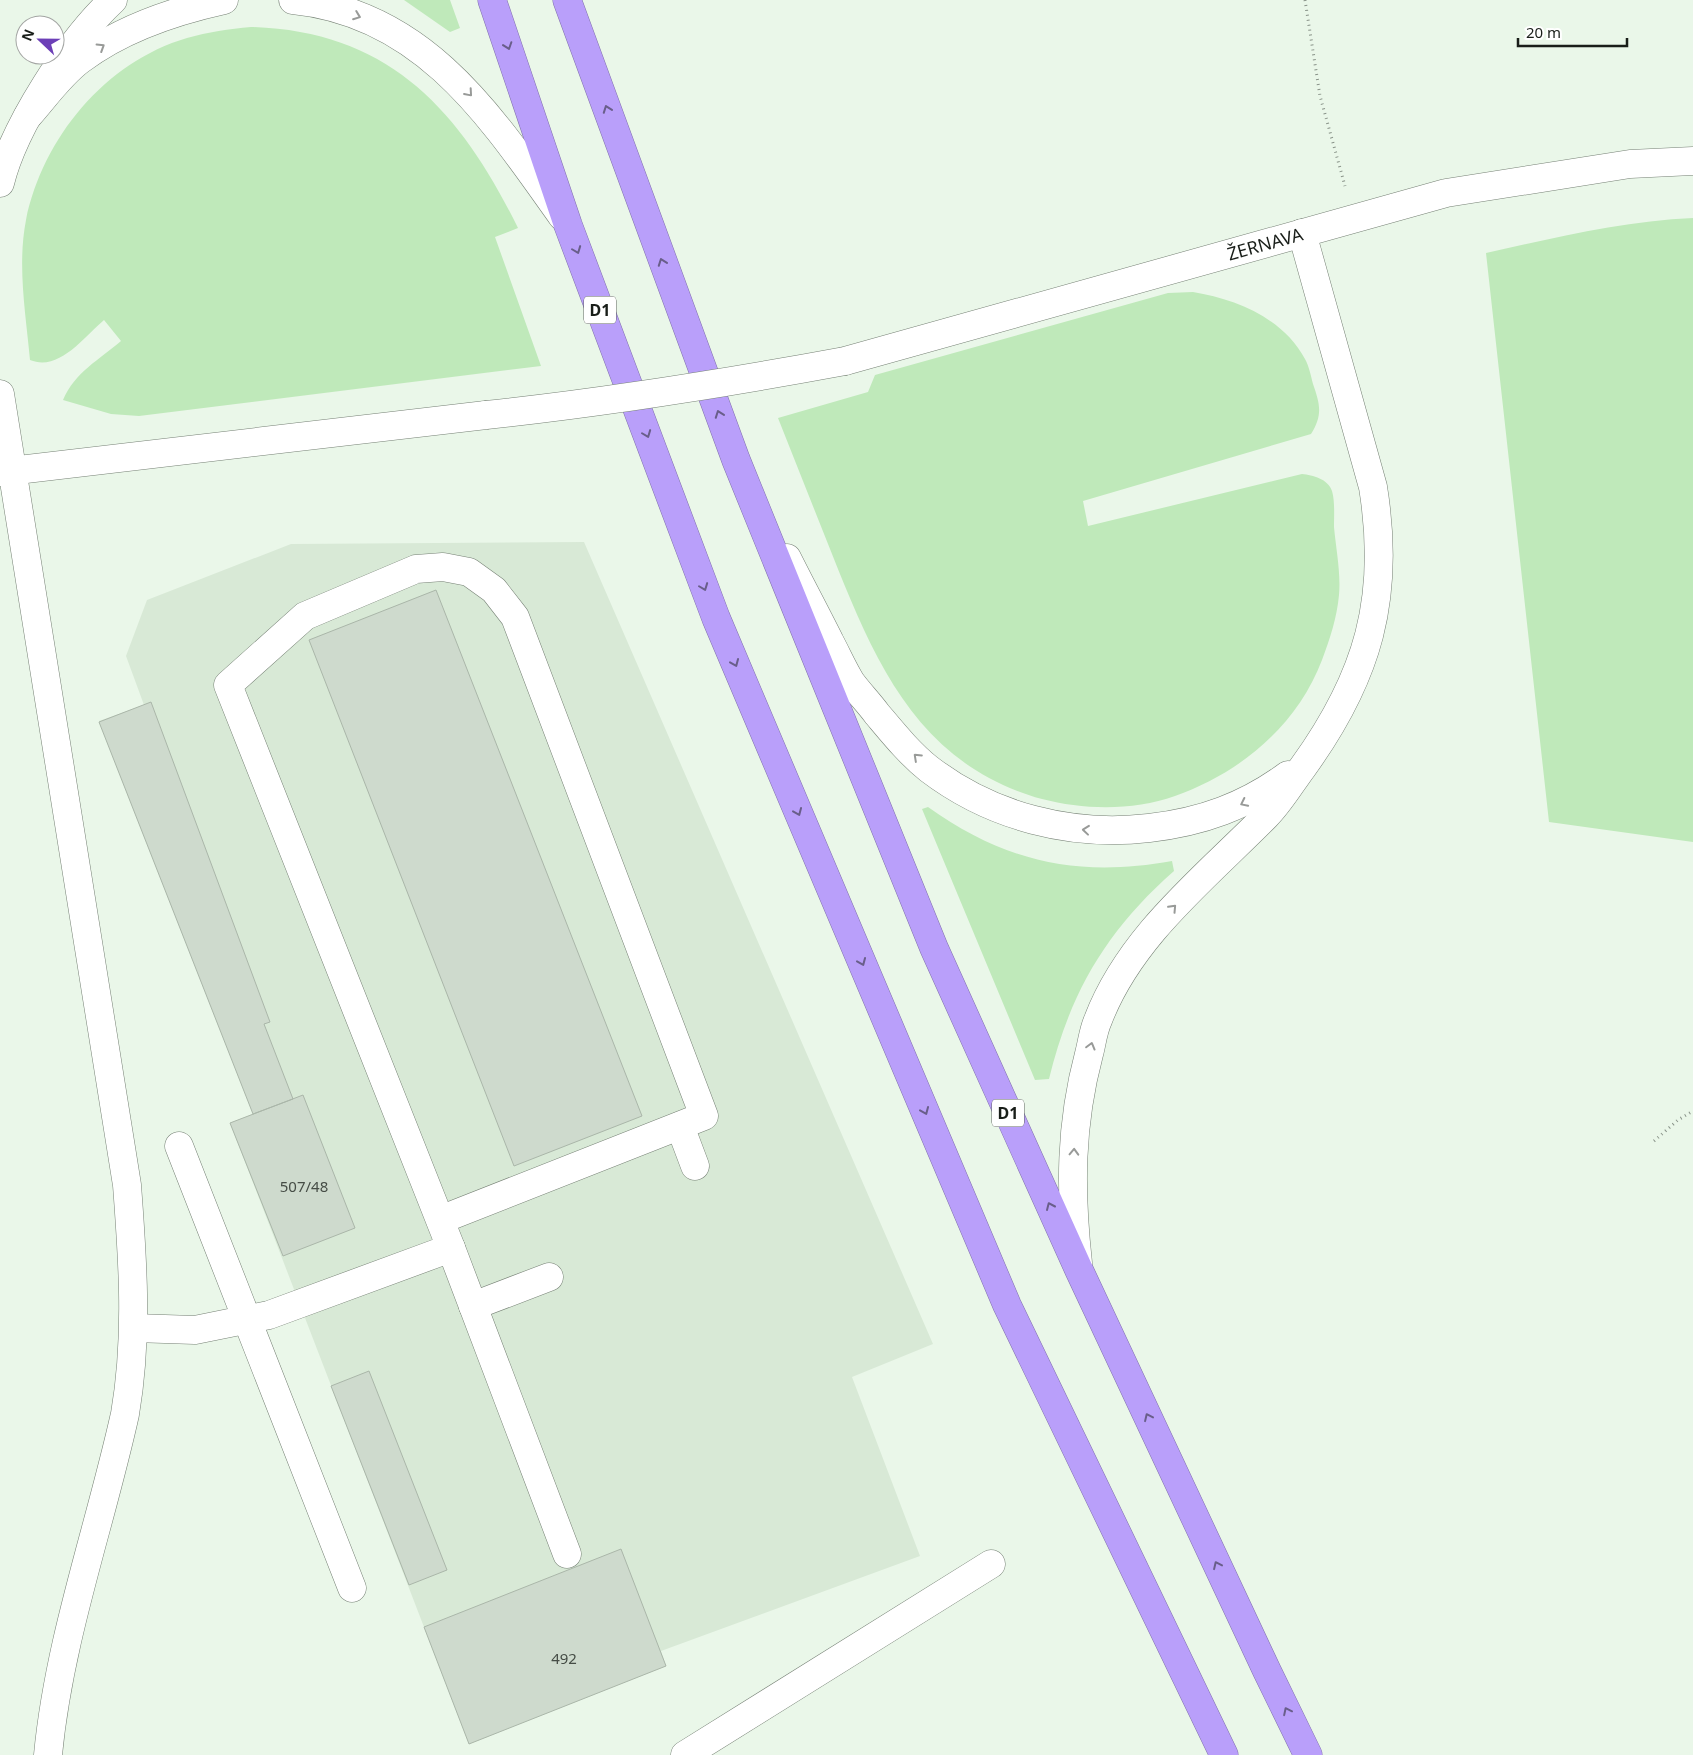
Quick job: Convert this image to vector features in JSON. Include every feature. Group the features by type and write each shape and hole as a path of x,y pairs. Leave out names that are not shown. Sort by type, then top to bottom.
{"highway":[{"name":"D1","path":"492,0 568,225 716,618 1007,1305 1224,1755"},
{"name":"D1","path":"568,0 736,460 934,948 1079,1270 1308,1755"}],"street":[{"path":"0,183 13,146 28,116 77,40 113,0"},
{"path":"28,116 56,83 80,60 117,37 153,20 224,0"},
{"path":"293,0 344,10 376,23 406,39 434,59 459,82 498,126 568,225"},
{"name":"ŽERNAVA","path":"6,472 614,401 726,383 845,361 1446,193 1630,164 1693,161"},
{"path":"1079,1270 1072,1207 1074,1138 1078,1094 1097,1021 1115,985 1156,927 1269,813 1332,725 1349,694 1362,661 1375,610 1380,557 1379,522 1373,487 1302,233"},
{"path":"0,394 6,472 127,1185 134,1270 134,1328 131,1376 125,1414 62,1662 48,1755"},
{"path":"736,460 851,682 901,743 929,768 994,807 1029,820 1060,827 1092,830 1125,831 1186,823 1216,815 1244,804 1268,790 1312,754"},
{"path":"440,1220 704,1116 515,617 494,590 469,572 443,566 416,569 305,616 228,684 451,1248 568,1554"},
{"path":"680,1126 696,1166"},
{"path":"179,1146 352,1588"},
{"path":"134,1328 195,1330 269,1315 451,1248"},
{"path":"473,1306 549,1277"},
{"path":"685,1755 992,1564"}],"path":[{"path":"1304,0 1320,96 1354,218"},
{"path":"1654,1141 1678,1120 1693,1111"}],"shaded area":[{"path":"584,542 933,1344 852,1377 920,1556 661,1651 666,1666 469,1744 230,1123 253,1114 99,721 144,705 126,656 147,600 291,544"}],"green space":[{"path":"404,0 450,0 460,28 450,32"},
{"path":"251,27 300,32 343,44 381,61 414,85 444,114 471,147 496,186 518,228 495,237 541,366 139,416 111,414 63,400 68,390 81,374 121,341 104,320 61,357 41,362 30,360 22,273 23,237 34,190 47,160 63,133 82,107 130,65 157,49 187,38"},
{"path":"1693,218 1693,842 1549,822 1486,253 1615,226"},
{"path":"1193,292 1242,305 1271,322 1296,345 1308,365 1317,398 1319,415 1315,427 1311,434 1083,501 1088,526 1302,474 1320,478 1327,483 1333,495 1334,527 1339,570 1338,603 1335,620 1322,660 1298,706 1264,744 1222,774 1175,796 1142,804 1091,807 1042,799 999,783 963,762 932,735 907,704 885,670 848,594 778,418 868,392 875,375 1168,293"},
{"path":"928,807 985,841 1014,853 1044,861 1074,866 1105,867 1138,866 1172,861 1174,871 1129,916 1094,964 1068,1018 1049,1079 1035,1080 922,809"}],"building":[{"path":"436,590 642,1116 514,1166 309,640"},
{"path":"151,702 270,1022 264,1024 293,1099 253,1114 99,722"},
{"path":"303,1095 355,1228 283,1256 230,1123"},
{"path":"369,1371 447,1570 409,1585 331,1386"},
{"path":"621,1549 666,1666 469,1744 424,1627"}]}
